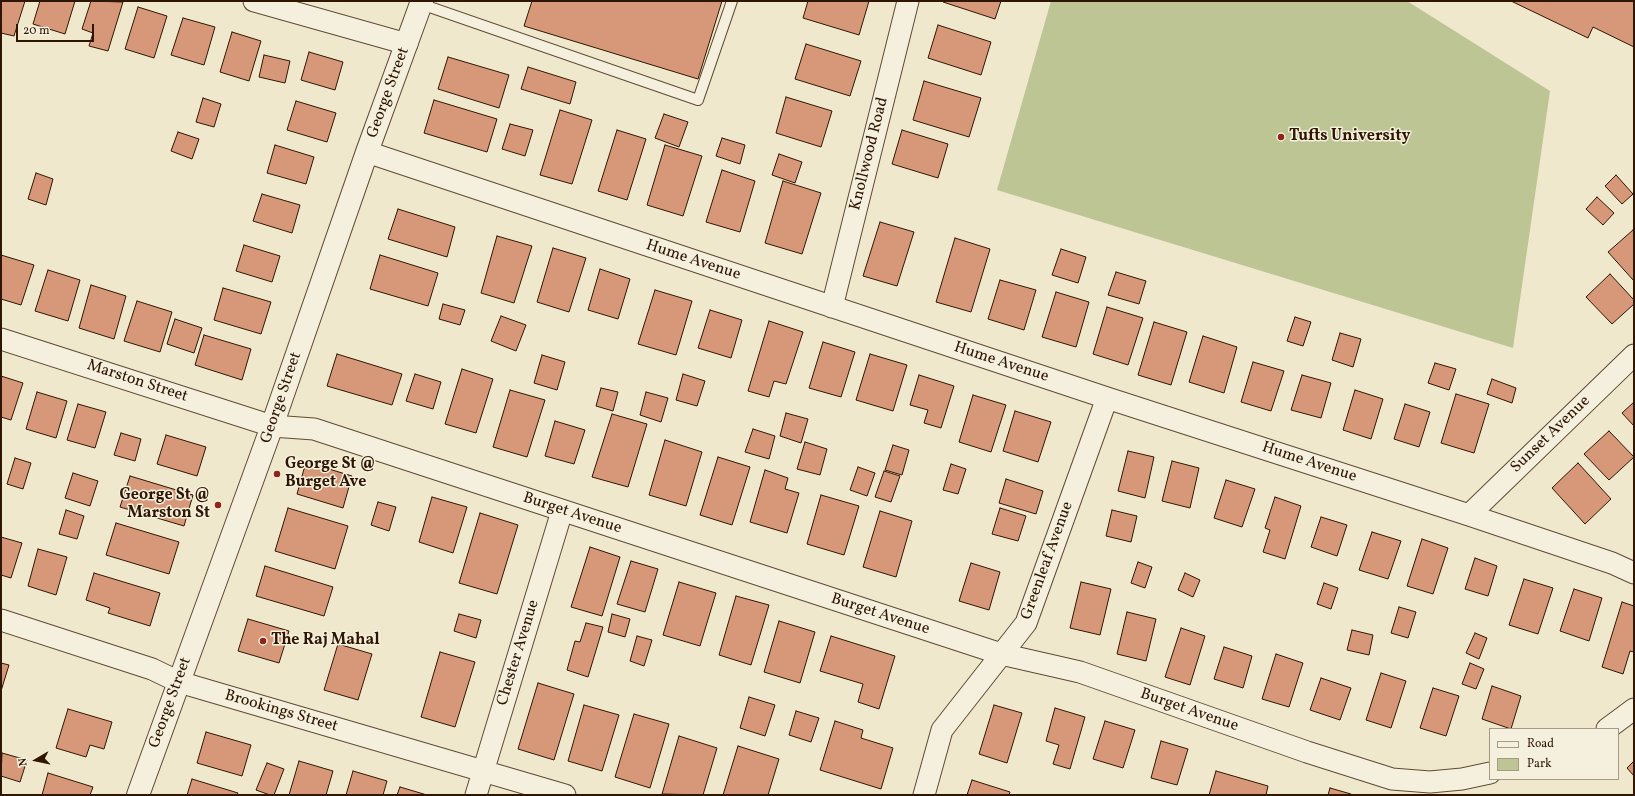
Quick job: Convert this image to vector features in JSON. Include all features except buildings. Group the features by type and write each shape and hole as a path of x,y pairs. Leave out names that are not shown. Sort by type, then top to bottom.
{"street":[{"path":"254,1 407,44"},
{"name":"Knollwood Road","path":"832,307 908,1"},
{"name":"George Street","path":"138,795 272,426 367,152 422,3"},
{"name":"Hume Avenue","path":"367,152 1107,398 1469,515 1612,563 1634,573"},
{"name":"Marston Street","path":"1,339 272,426"},
{"name":"Sunset Avenue","path":"1469,515 1634,355"},
{"name":"Greenleaf Avenue","path":"924,795 942,730 1026,622 1107,398"},
{"name":"Burget Avenue","path":"272,426 314,429 1001,654 1080,672 1307,752 1392,779 1430,782 1462,779 1489,773"},
{"name":"Chester Avenue","path":"476,795 562,511"},
{"name":"Brookings Street","path":"1,620 152,669 178,682 565,795"},
{"path":"1608,728 1634,709"}],"lane":[{"path":"422,3 698,100 732,1"}],"green space":[{"name":"Tufts University","path":"1051,1 1407,1 1550,91 1513,348 997,190"}],"place":[{"name":"Tufts University","path":"1281,137"},
{"name":"George St @ Burget Ave","path":"277,474"},
{"name":"George St @ Marston St","path":"218,505"},
{"name":"The Raj Mahal","path":"263,641"}]}
